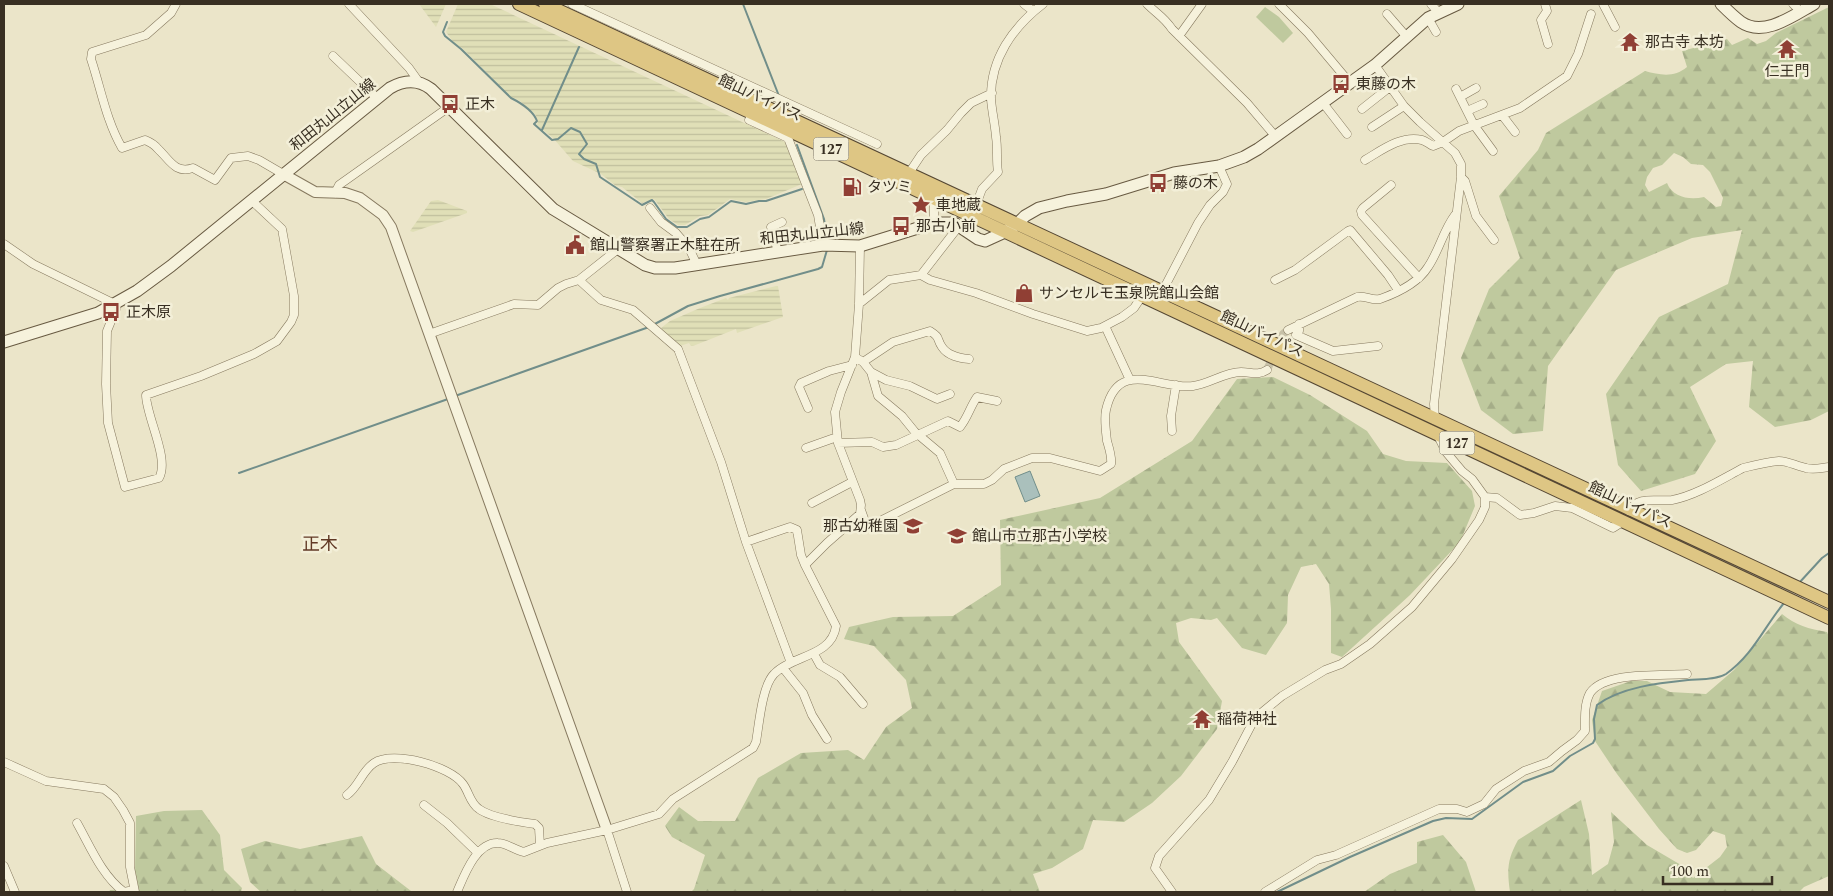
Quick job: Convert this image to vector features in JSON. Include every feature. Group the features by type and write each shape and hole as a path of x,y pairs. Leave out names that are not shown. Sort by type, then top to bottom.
{"highway":[{"name":"館山バイパス","path":"519,4 753,112 934,199 1006,231 1829,618"},
{"name":"館山バイパス","path":"545,4 1829,602"}],"main road":[{"name":"和田丸山立山線","path":"4,342 83,319 115,304 154,280 377,98 397,84 419,82 431,89 546,203 645,265 655,268 675,268 823,245 860,246 934,223 954,223 978,240 985,241 1018,224 1025,216 1039,208 1106,194 1174,173 1219,166 1244,157 1276,137 1374,65 1432,12 1458,4"},
{"path":"1720,4 1741,22 1756,27 1770,26 1796,8 1814,4"}],"street":[{"path":"176,4 171,13 146,35 92,52 91,59 113,133 122,148 145,140 156,146 176,168 185,171 193,168 215,180 231,158 248,156 259,160 315,192 345,193 360,198 383,215 395,236 607,830 627,892"},
{"path":"349,4 410,68 419,82"},
{"path":"572,4 877,144"},
{"path":"1024,4 1033,11"},
{"path":"976,205 982,189 998,172 992,92 993,74 1002,50 1010,36 1033,11 1043,4"},
{"path":"1147,4 1156,13 1163,16 1179,36 1247,103 1276,137"},
{"path":"1179,36 1202,4"},
{"path":"1279,4 1308,33 1350,83"},
{"path":"1545,4 1547,11 1541,20 1548,44"},
{"path":"1603,4 1615,27"},
{"path":"1432,12 1436,32"},
{"path":"1387,14 1406,36"},
{"path":"1365,160 1385,148 1404,140 1421,140 1433,146 1443,142 1450,135 1520,108 1567,76 1578,54 1591,14"},
{"path":"333,56 377,98"},
{"path":"1172,892 1155,868 1159,856 1209,800 1255,718 1282,696 1325,670 1341,664 1370,644 1412,607 1452,559 1479,520 1485,507 1485,497 1472,478 1462,471 1446,452 1436,433 1434,419 1434,404 1461,164 1443,142 1404,106 1374,65"},
{"path":"1362,109 1391,86"},
{"path":"1476,88 1458,93 1474,125 1493,151"},
{"path":"909,173 921,155 947,130 971,102 992,92"},
{"path":"1322,103 1347,134"},
{"path":"1467,111 1483,104"},
{"path":"1372,127 1404,106"},
{"path":"335,193 339,185 449,107"},
{"path":"753,112 749,120 788,138 818,215 823,245"},
{"path":"1502,115 1515,132"},
{"path":"1162,292 1198,223 1210,205 1223,192 1227,184 1219,166"},
{"path":"1461,177 1465,181 1476,216 1494,240"},
{"path":"1391,185 1363,208 1361,212 1419,278"},
{"path":"934,199 934,223"},
{"path":"4,244 33,264 115,304 116,309 107,331 106,384 108,423 125,487 159,478 162,473 157,435 146,404 146,395 201,376 254,354 277,341 294,315 294,296 282,229 252,200"},
{"path":"650,208 661,222 689,248 697,265"},
{"path":"1288,330 1357,297 1364,296 1368,299 1378,299 1419,278 1430,266 1443,234 1456,213"},
{"path":"778,252 771,227 782,222"},
{"path":"921,275 959,226"},
{"path":"1275,280 1295,270 1350,230 1388,275 1398,290"},
{"path":"860,246 859,304 853,361 835,412 838,440 860,500 866,524 870,526 954,484 984,484 992,480 1004,469 1032,458 1050,458 1100,471 1105,469 1111,464 1112,460 1107,440 1106,412 1109,400 1115,390 1130,380 1143,378 1182,387 1196,386 1240,372 1261,373 1267,370"},
{"path":"429,334 514,304 538,305 558,288 579,280 618,249"},
{"path":"859,304 889,280 921,275 930,280 976,293 1087,331 1105,326 1134,308 1142,296"},
{"path":"579,280 601,300 633,310 678,349 721,462 746,542 792,663"},
{"path":"1299,324 1299,331 1296,335 1333,351 1378,346"},
{"path":"1105,326 1130,380"},
{"path":"808,408 799,387 801,383 853,361 863,362 893,342 930,331 939,336 943,347 954,357 969,359"},
{"path":"863,362 871,372 878,396 902,416 918,434 940,453 954,484"},
{"path":"871,372 886,380 910,386 937,399 950,394"},
{"path":"1172,431 1171,416 1176,385"},
{"path":"806,448 838,440 872,442 882,447 896,445 948,422 960,427 968,418 972,404 977,396 997,401"},
{"path":"1485,497 1497,498 1520,515 1556,506 1572,508 1613,528 1624,521 1630,508 1637,503 1647,500 1671,500 1685,497 1753,465 1779,461 1793,463 1806,468 1829,467"},
{"path":"812,503 852,482"},
{"path":"805,565 827,542 860,514 861,510"},
{"path":"457,892 477,852 487,844 499,843 524,852 540,845 607,830 659,814 673,799 753,748 756,742 763,697 773,674 792,663 814,654 827,644 835,634 836,626 805,565 797,530 790,527 746,542"},
{"path":"814,654 820,665 840,677 863,704"},
{"path":"782,668 803,693 812,715 827,739"},
{"path":"1265,892 1317,860 1336,855 1439,809 1458,809 1467,812 1484,804 1496,790 1524,770 1549,762 1577,740 1585,731 1586,709 1590,694 1602,682 1626,676 1687,674"},
{"path":"347,795 355,789 361,778 376,762 400,758 425,762 445,771 462,782 469,798 479,809 488,814 534,824 539,828 540,845"},
{"path":"4,762 46,781 104,789 114,797 130,823 130,867 134,891 124,892 117,887 101,866 77,823"},
{"path":"424,805 477,852"},
{"path":"4,866 14,892"}],"green space":[{"path":"419,4 446,4 436,27"},
{"path":"458,4 490,4 785,142 802,184 766,199 746,202 730,199 708,215 700,216 685,225 678,225 669,219 654,199 642,203 622,187 616,186 601,174 573,161 553,138 537,125 538,121 535,114 520,101 511,97 462,48 454,43 446,32"},
{"path":"1265,7 1279,17 1293,33 1283,43 1256,17"},
{"path":"1829,7 1829,411 1811,420 1775,427 1749,407 1753,361 1726,364 1690,387 1716,441 1695,474 1641,491 1618,465 1606,394 1659,317 1728,284 1742,230 1692,238 1616,270 1548,366 1543,431 1513,434 1481,410 1461,358 1489,289 1520,258 1499,196 1538,150 1546,133 1645,71 1661,74 1677,73 1687,67 1682,51 1727,39 1732,45 1748,38 1757,44 1766,41 1776,33","holes":["1674,153 1683,157 1691,164 1703,165 1710,172 1723,198 1721,206 1716,207 1704,197 1682,197 1673,192 1667,183 1649,192 1645,185 1647,177 1653,168 1662,165"]},
{"path":"438,200 467,211 467,213 413,232 410,231 431,201"},
{"path":"778,286 783,317 737,333 736,329 693,346 689,343 680,346 661,328 670,321 726,298 728,300 729,298"},
{"path":"1273,377 1310,395 1367,431 1383,454 1406,461 1447,463 1472,491 1475,506 1460,542 1410,595 1342,657 1331,653 1329,584 1316,564 1301,567 1288,595 1287,623 1266,655 1242,648 1217,618 1211,620 1191,618 1176,623 1179,642 1222,701 1217,729 1181,776 1152,803 1124,822 1093,820 1083,849 1052,868 1033,874 1040,892 691,892 694,889 705,855 672,837 665,826 679,807 698,821 735,821 758,778 801,753 848,750 864,760 886,727 912,708 906,680 874,646 844,639 849,627 893,617 953,616 1001,585 1000,520 1100,498 1192,441 1237,379"},
{"path":"1782,614 1803,626 1827,632 1829,637 1829,876 1804,887 1799,892 1510,892 1509,865 1518,840 1581,800 1589,834 1592,875 1608,864 1614,842 1611,812 1647,845 1681,865 1693,878 1720,857 1727,847 1725,835 1713,831 1696,850 1687,853 1677,849 1659,829 1617,774 1595,741 1592,720 1602,691 1631,681 1647,681 1670,692 1706,694 1734,670"},
{"path":"202,810 220,835 224,870 242,888 241,892 109,892 110,890 138,889 135,872 136,816 164,811"},
{"path":"1443,835 1466,862 1476,892 1364,892 1390,874 1417,863 1417,842"},
{"path":"362,836 376,864 411,892 261,892 250,882 241,849 265,841 300,849"}],"water":[{"path":"1030,471 1040,496 1025,502 1015,477"}],"waterway":[{"path":"743,4 779,96"},
{"path":"447,22 443,32 445,36 511,98 530,110 537,121 534,124 552,140 558,139 571,128 580,132 587,144 579,154 584,159 596,164 600,177 642,205 652,200 666,219 677,227 687,227 700,219 709,217 731,201 746,204 766,201 802,189"},
{"path":"542,130 579,47"},
{"path":"797,145 824,219 827,240"},
{"path":"653,325 688,306 818,269 822,267 827,250"},
{"path":"455,396 649,327"},
{"path":"239,473 448,399"},
{"path":"1799,583 1829,553"},
{"path":"1277,892 1350,857 1433,821 1446,818 1472,819 1523,782 1553,771 1570,756 1593,743 1595,739 1594,719 1597,705 1607,699 1629,690 1653,684 1713,678 1726,674 1751,650 1784,603"}],"tunnel":[{"path":"1267,370 1283,334 1288,330"}],"place":[{"name":"那古寺 本坊","path":"1630,42"},
{"name":"仁王門","path":"1787,49"},
{"name":"東藤の木","path":"1341,84"},
{"name":"正木","path":"450,104"},
{"name":"藤の木","path":"1158,183"},
{"name":"タツミ","path":"852,187"},
{"name":"車地蔵","path":"921,205"},
{"name":"那古小前","path":"901,226"},
{"name":"館山警察署正木駐在所","path":"575,245"},
{"name":"サンセルモ玉泉院館山会館","path":"1024,293"},
{"name":"正木原","path":"111,312"},
{"name":"那古幼稚園","path":"913,526"},
{"name":"館山市立那古小学校","path":"957,536"},
{"name":"稲荷神社","path":"1202,719"}],"district":[{"name":"正木","path":"320,544"}]}
